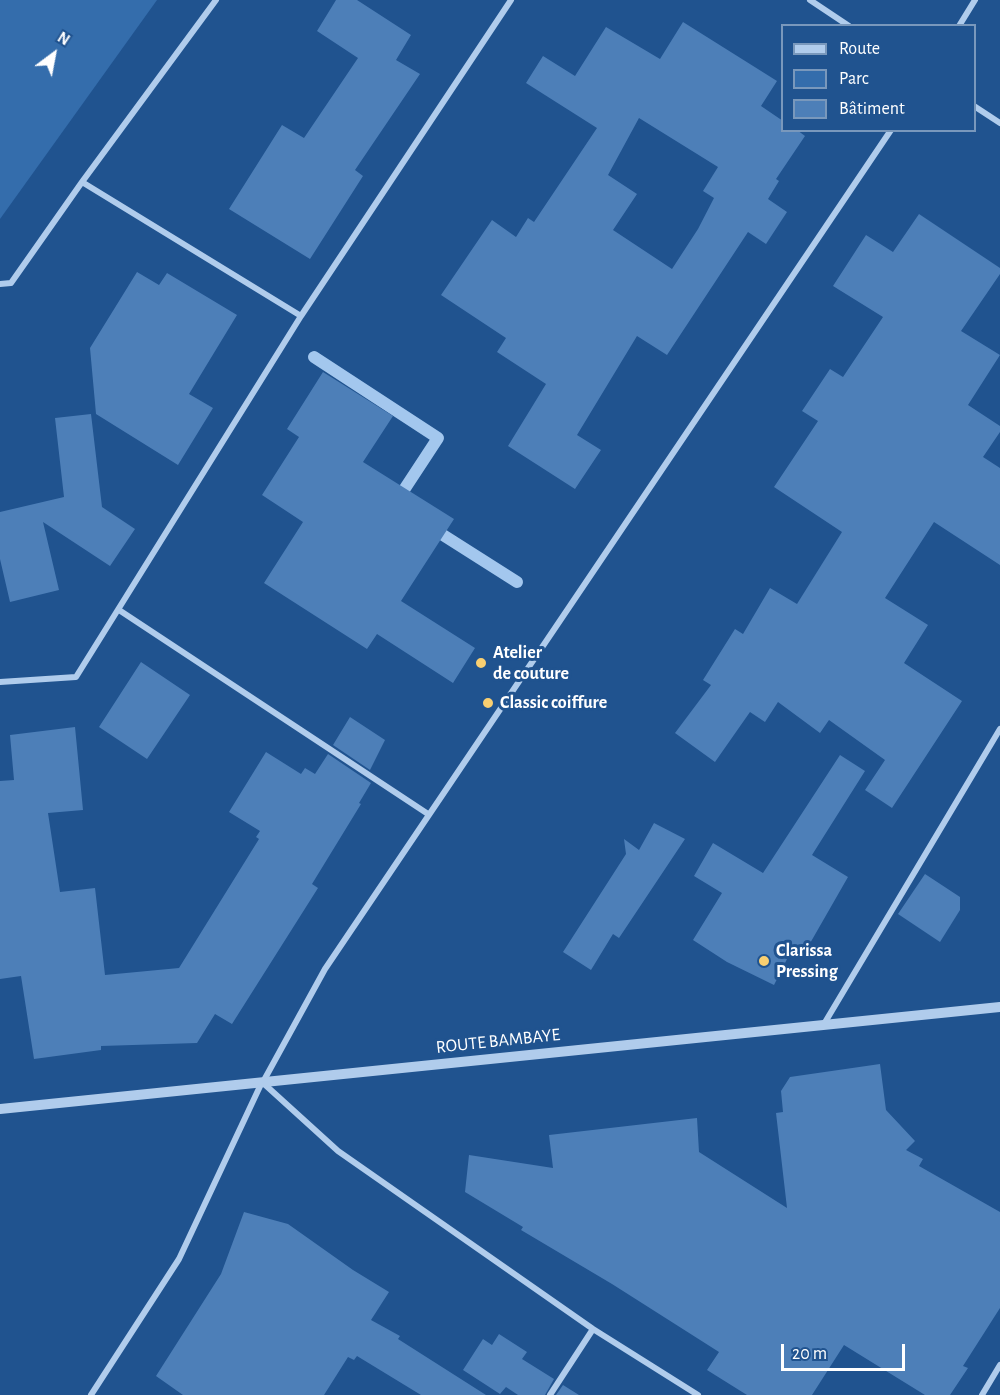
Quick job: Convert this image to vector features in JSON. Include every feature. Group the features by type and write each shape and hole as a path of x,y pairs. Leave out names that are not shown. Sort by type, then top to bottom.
{"street":[{"path":"0,284 11,283 216,0"},
{"path":"0,682 76,677 301,316 511,0"},
{"path":"810,0 846,24"},
{"path":"960,24 975,0"},
{"path":"976,107 1000,123"},
{"path":"92,1395 179,1259 262,1082 325,969 890,132"},
{"path":"82,182 301,316"},
{"path":"119,610 428,814"},
{"path":"823,1025 1000,729"},
{"name":"ROUTE BAMBAYE","path":"0,1109 1000,1007"},
{"path":"262,1082 338,1152 593,1329 698,1395"},
{"path":"550,1395 593,1329"},
{"path":"981,1395 1000,1365"}],"green space":[{"path":"0,0 157,0 0,219"}],"building":[{"path":"336,0 357,0 411,35 396,60 420,74 355,170 363,176 310,259 229,209 282,125 304,138 358,58 317,31"},
{"path":"683,22 777,81 761,106 781,120 781,132 800,132 805,136 776,179 779,181 768,199 787,212 766,244 748,232 667,355 637,336 577,435 601,450 575,489 508,446 546,384 497,352 506,338 441,295 492,220 516,237 528,218 534,222 597,128 526,83 543,56 575,76 606,27 660,59","holes":["639,118 718,167 703,191 714,198 698,229 672,269 613,230 637,194 608,175"]},
{"path":"919,214 1000,268 1000,274 961,331 1000,355 968,405 1000,426 1000,432 983,457 1000,468 1000,565 934,522 885,598 928,625 904,663 962,701 892,808 865,790 885,760 829,720 820,733 778,702 765,722 750,712 715,762 675,733 711,685 703,680 735,629 743,634 770,588 797,604 842,532 774,487 818,421 802,411 830,369 843,377 883,317 833,286 866,235 893,252"},
{"path":"137,272 159,285 167,273 237,315 189,394 213,408 178,465 96,414 90,348"},
{"path":"323,372 393,416 363,462 454,519 401,601 475,648 453,683 377,634 367,649 264,583 303,522 262,495 299,437 287,429"},
{"path":"91,414 102,507 135,529 110,566 43,522 59,590 10,602 0,559 0,512 64,497 55,418"},
{"path":"141,662 190,695 147,759 99,727"},
{"path":"350,717 385,740 370,770 333,745"},
{"path":"75,727 83,810 48,813 60,892 95,888 105,975 179,968 259,839 256,837 260,831 229,812 266,752 301,774 305,768 315,774 328,754 371,783 359,803 361,804 312,884 318,888 232,1024 215,1014 197,1043 101,1046 101,1050 34,1059 21,976 0,979 0,781 14,780 10,735"},
{"path":"840,755 865,771 812,855 848,877 801,959 790,953 774,985 727,962 693,940 722,893 694,876 713,843 763,873"},
{"path":"654,823 685,839 619,938 613,934 591,970 563,952 626,854 624,839 639,850"},
{"path":"925,874 960,897 960,910 940,942 898,914"},
{"path":"880,1064 886,1110 915,1141 906,1150 923,1159 919,1166 1000,1212 1000,1308 963,1366 968,1368 950,1395 925,1395 844,1345 812,1395 747,1395 707,1370 719,1352 521,1230 523,1227 465,1192 469,1155 553,1168 549,1135 697,1118 699,1152 787,1208 776,1113 783,1112 781,1091 790,1077"},
{"path":"244,1212 288,1224 353,1270 389,1292 371,1320 400,1336 398,1339 486,1395 421,1395 357,1356 354,1360 348,1357 324,1395 183,1395 156,1376 221,1274"},
{"path":"499,1334 527,1352 522,1359 554,1379 545,1395 518,1395 506,1387 500,1394 463,1370 483,1339 492,1345"},
{"path":"563,1385 579,1395 556,1395"}],"waterway":[{"path":"314,357 438,438 396,502"},
{"path":"443,535 517,582"}],"place":[{"name":"Atelier de couture","path":"481,663"},
{"name":"Classic coiffure","path":"488,703"},
{"name":"Clarissa Pressing","path":"764,961"}]}
